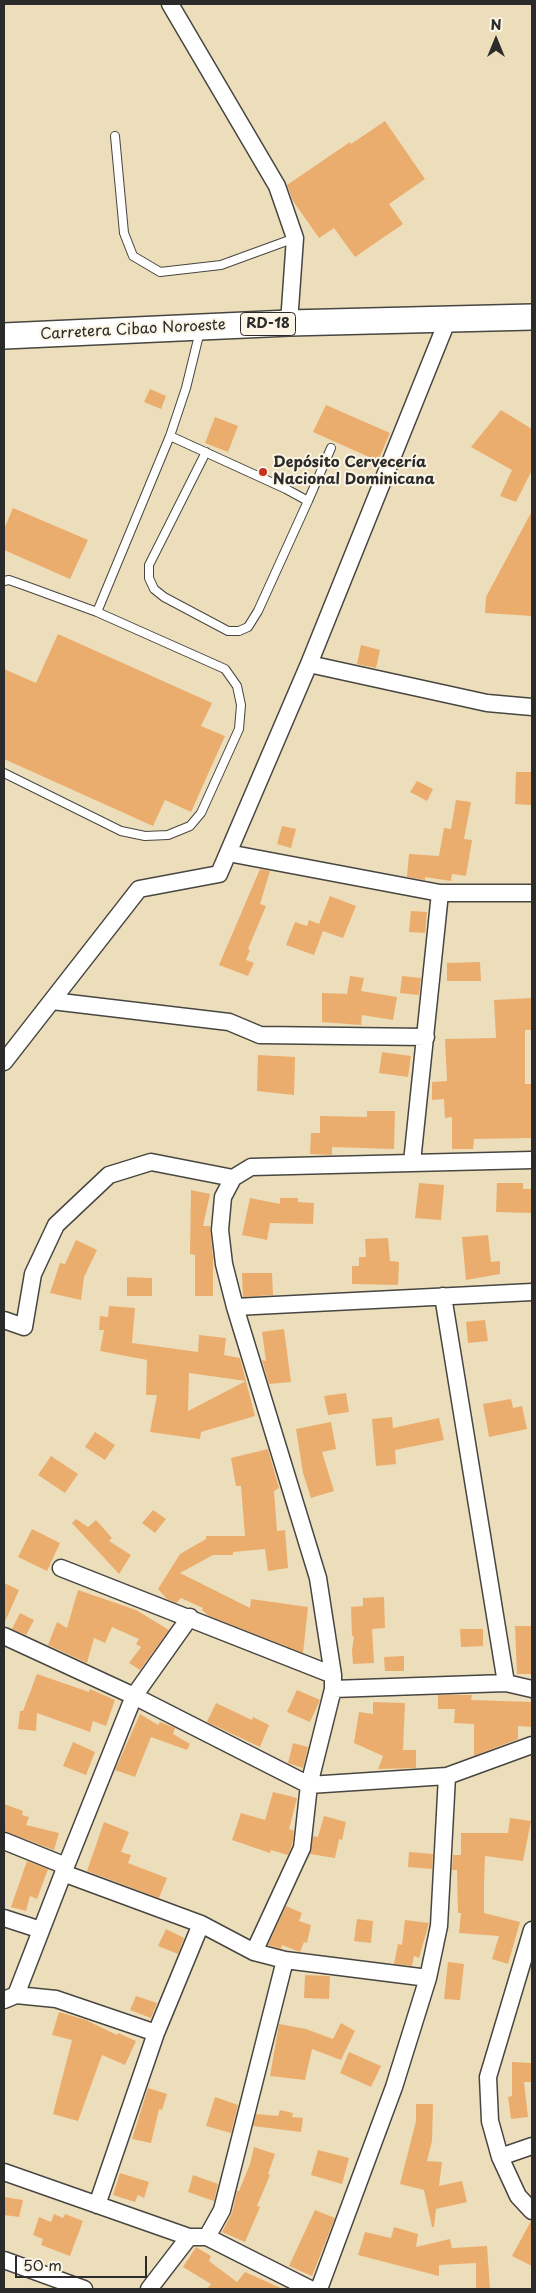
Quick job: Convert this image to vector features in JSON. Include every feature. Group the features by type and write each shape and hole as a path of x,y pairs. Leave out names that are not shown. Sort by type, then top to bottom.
{"main road":[{"name":"Carretera Cibao Noroeste","path":"4,336 201,326 532,317"}],"street":[{"path":"170,4 277,186 295,238 289,323"},
{"path":"4,1062 139,889 219,874 309,664 448,319"},
{"path":"309,664 487,703 532,707"},
{"path":"228,853 440,893 532,893"},
{"path":"412,1162 440,893"},
{"path":"52,1001 229,1022 260,1035 426,1037"},
{"path":"254,1952 302,1848 309,1785 333,1682 318,1578 235,1307 224,1264 220,1230 223,1197 233,1178 251,1167 532,1160"},
{"path":"4,1320 24,1327 33,1274 56,1225 108,1175 151,1162 233,1178"},
{"path":"235,1307 532,1292"},
{"path":"443,1296 506,1683"},
{"path":"62,1568 190,1617 333,1682 506,1683 532,1688"},
{"path":"156,2033 56,1999 10,1997 41,1930 134,1696 190,1617"},
{"path":"4,1636 134,1696 309,1785 447,1776 532,1745"},
{"path":"319,2289 394,2087 428,1978 439,1926 447,1776"},
{"path":"4,1841 65,1869 201,1924 254,1952 285,1960 428,1978"},
{"path":"4,1918 41,1930"},
{"path":"96,2205 156,2033 201,1924"},
{"path":"532,1930 488,2077 490,2121 500,2157 518,2196 532,2211"},
{"path":"207,2237 222,2210 285,1960"},
{"path":"500,2157 532,2146"},
{"path":"4,2172 189,2237 207,2237 310,2289"},
{"path":"148,2289 189,2237"},
{"path":"4,2260 84,2289"}],"lane":[{"path":"115,136 124,233 133,256 160,272 221,265 295,238"},
{"path":"97,612 170,436 186,388 201,326"},
{"path":"170,436 308,501"},
{"path":"206,452 149,565 149,578 154,589 164,597 228,631 239,631 248,626 253,619 331,448"},
{"path":"4,581 9,580 97,612 224,668 236,686 241,705 239,729 202,813 190,826 168,835 145,836 121,832 4,773"}],"building":[{"path":"385,121 425,179 389,204 403,224 355,257 334,228 319,238 293,201 287,185 350,142 351,144"},
{"path":"150,389 166,396 161,409 144,402"},
{"path":"326,405 390,433 378,461 313,432"},
{"path":"501,410 532,429 532,470 516,502 500,496 512,470 471,447"},
{"path":"215,417 238,426 228,452 205,443"},
{"path":"13,508 88,540 70,579 4,550 4,529"},
{"path":"532,511 532,616 485,613 486,597"},
{"path":"58,634 212,703 201,726 225,736 191,812 165,800 153,826 4,759 4,669 36,683"},
{"path":"361,645 380,650 376,668 357,664"},
{"path":"516,772 532,772 531,805 515,804"},
{"path":"417,781 433,789 427,801 410,792"},
{"path":"456,800 471,802 464,839 472,840 466,876 452,874 451,881 425,877 425,880 407,877 409,854 439,856 444,828 451,829"},
{"path":"282,826 296,829 291,848 277,844"},
{"path":"260,869 270,871 260,904 266,906 248,949 250,950 246,960 254,963 248,976 219,965"},
{"path":"330,896 356,906 343,938 323,931 314,955 286,945 295,922 307,926 309,920 319,924"},
{"path":"411,911 427,912 425,933 409,932"},
{"path":"480,962 481,981 447,981 447,963"},
{"path":"350,976 364,978 361,991 397,997 393,1020 362,1015 361,1025 322,1022 322,993 347,994"},
{"path":"402,976 421,978 419,995 400,993"},
{"path":"532,998 532,1030 525,1030 525,1084 532,1084 531,1138 474,1139 473,1149 452,1149 452,1117 445,1118 444,1099 432,1100 432,1082 447,1081 445,1039 496,1038 494,1000"},
{"path":"382,1052 411,1056 408,1077 379,1073"},
{"path":"258,1055 295,1057 294,1095 257,1091"},
{"path":"367,1111 395,1111 394,1149 332,1147 332,1155 310,1154 311,1133 320,1133 320,1116 367,1117"},
{"path":"419,1183 444,1185 441,1220 415,1218"},
{"path":"497,1183 523,1183 523,1189 532,1189 532,1213 496,1212"},
{"path":"191,1190 210,1194 203,1226 210,1226 213,1258 213,1296 195,1296 195,1255 190,1254"},
{"path":"250,1198 280,1204 280,1198 298,1198 298,1202 314,1203 313,1224 270,1223 267,1240 242,1235"},
{"path":"488,1235 491,1262 500,1261 500,1274 466,1280 462,1237"},
{"path":"388,1238 390,1261 399,1262 398,1285 352,1284 352,1266 359,1266 359,1257 366,1257 365,1239"},
{"path":"76,1240 97,1250 84,1277 81,1300 50,1293 60,1263 65,1264"},
{"path":"242,1273 272,1273 273,1295 243,1297"},
{"path":"127,1277 152,1278 152,1296 127,1296"},
{"path":"109,1306 135,1308 132,1343 198,1352 199,1335 226,1338 224,1355 240,1358 246,1381 255,1416 201,1432 200,1439 150,1432 157,1395 146,1395 147,1360 100,1351 104,1330 99,1330 100,1316 108,1317","holes":["189,1373 246,1381 188,1411"]},
{"path":"485,1320 488,1341 468,1343 466,1322"},
{"path":"284,1329 291,1382 269,1384 262,1360 266,1361 262,1332"},
{"path":"346,1393 349,1412 328,1415 324,1396"},
{"path":"511,1399 513,1408 522,1406 527,1429 489,1437 483,1404"},
{"path":"392,1417 393,1428 439,1418 444,1440 395,1450 396,1464 376,1466 372,1419"},
{"path":"331,1422 336,1449 322,1452 334,1491 311,1498 303,1473 296,1429"},
{"path":"95,1432 115,1445 105,1460 85,1447"},
{"path":"268,1449 279,1488 274,1491 277,1531 285,1530 288,1568 268,1571 265,1549 233,1552 233,1555 213,1555 180,1573 250,1608 251,1599 308,1607 303,1653 209,1616 202,1610 203,1608 181,1598 176,1603 167,1599 158,1589 180,1554 206,1539 206,1536 245,1536 241,1486 236,1486 231,1458"},
{"path":"51,1456 78,1474 65,1493 38,1475"},
{"path":"153,1510 166,1519 155,1533 142,1523"},
{"path":"76,1519 88,1527 96,1520 112,1538 109,1541 131,1555 119,1574 72,1523"},
{"path":"32,1529 60,1543 47,1571 18,1557"},
{"path":"4,1583 19,1590 4,1624"},
{"path":"78,1590 136,1610 169,1630 140,1670 129,1663 141,1647 136,1644 139,1639 112,1627 105,1643 94,1638 87,1663 48,1645 57,1622 67,1628"},
{"path":"384,1597 385,1628 372,1629 374,1663 353,1664 354,1636 352,1636 351,1607 363,1606 363,1598"},
{"path":"20,1613 34,1620 26,1635 12,1629"},
{"path":"515,1626 532,1626 531,1674 517,1674"},
{"path":"460,1629 483,1629 483,1646 461,1647"},
{"path":"404,1656 404,1671 385,1671 384,1657"},
{"path":"37,1674 89,1692 90,1689 115,1700 106,1726 93,1721 90,1732 37,1713 36,1731 18,1729 20,1711 23,1711"},
{"path":"297,1690 320,1700 310,1722 287,1712"},
{"path":"438,1695 472,1695 471,1700 532,1702 532,1727 518,1726 518,1739 474,1756 474,1724 454,1723 455,1709 438,1709"},
{"path":"373,1702 405,1703 403,1750 416,1750 416,1768 378,1769 383,1756 354,1743 359,1712 373,1714"},
{"path":"216,1703 252,1720 253,1717 269,1725 260,1747 207,1722"},
{"path":"140,1714 158,1725 160,1722 175,1728 173,1734 190,1744 187,1750 151,1737 135,1777 115,1770"},
{"path":"73,1742 95,1752 86,1775 63,1766"},
{"path":"293,1743 308,1747 303,1768 288,1763"},
{"path":"273,1792 297,1798 289,1829 294,1831 288,1855 271,1850 270,1853 232,1840 241,1813 265,1820"},
{"path":"4,1804 23,1811 22,1815 29,1817 26,1825 59,1833 54,1850 4,1831"},
{"path":"324,1816 346,1822 342,1840 339,1839 335,1858 310,1854 313,1836 318,1837"},
{"path":"510,1818 531,1821 523,1861 485,1856 484,1886 484,1913 520,1922 508,1964 492,1959 499,1936 459,1933 461,1913 458,1913 457,1870 452,1870 453,1855 461,1855 461,1833 508,1833"},
{"path":"104,1822 129,1832 121,1852 131,1855 128,1863 167,1878 159,1898 87,1871"},
{"path":"409,1852 433,1854 432,1869 408,1867"},
{"path":"27,1861 48,1869 37,1899 30,1896 26,1911 11,1907"},
{"path":"286,1906 302,1913 299,1921 311,1925 307,1943 304,1942 300,1952 282,1945 281,1949 268,1945"},
{"path":"357,1919 373,1921 371,1943 354,1941"},
{"path":"405,1920 429,1923 419,1958 414,1956 412,1966 394,1964 398,1944 402,1945"},
{"path":"166,1929 184,1938 178,1954 158,1946"},
{"path":"448,1962 464,1964 460,2000 444,1999"},
{"path":"305,1975 330,1976 329,1999 304,1998"},
{"path":"136,1996 157,2003 151,2018 130,2010"},
{"path":"59,2012 86,2020 117,2035 118,2033 136,2041 125,2065 102,2055 78,2121 53,2114 72,2040 52,2035"},
{"path":"341,2023 355,2031 341,2060 312,2049 305,2080 270,2076 279,2024 306,2029 333,2039"},
{"path":"349,2052 381,2066 371,2087 340,2073"},
{"path":"512,2062 531,2063 531,2082 524,2082 528,2117 511,2119 508,2097 512,2096"},
{"path":"148,2088 167,2094 162,2110 159,2109 151,2143 132,2139"},
{"path":"215,2097 238,2105 231,2133 206,2126"},
{"path":"416,2104 433,2104 432,2141 427,2161 442,2162 439,2186 462,2181 467,2202 436,2209 434,2227 432,2227 424,2190 400,2184 416,2121"},
{"path":"280,2110 293,2113 292,2117 303,2118 301,2132 253,2126 256,2114 278,2116"},
{"path":"254,2147 275,2154 268,2174 270,2175 257,2206 260,2207 245,2242 222,2232 232,2213 237,2191 239,2191 250,2164"},
{"path":"318,2150 349,2158 342,2184 311,2175"},
{"path":"120,2173 149,2182 144,2198 138,2195 135,2202 113,2195"},
{"path":"193,2175 218,2184 214,2201 188,2192"},
{"path":"4,2197 23,2200 19,2217 4,2215"},
{"path":"315,2210 335,2218 312,2276 289,2266"},
{"path":"54,2214 63,2218 65,2214 83,2221 70,2256 41,2245 43,2239 33,2235 39,2217 51,2222"},
{"path":"532,2221 532,2266 512,2256"},
{"path":"394,2227 418,2234 416,2247 450,2239 452,2248 487,2246 490,2289 476,2289 476,2263 439,2265 439,2276 358,2255 365,2232 391,2238"},
{"path":"196,2247 211,2256 209,2261 237,2282 245,2272 283,2289 207,2289 211,2284 183,2267"}],"place":[{"name":"Depósito Cervecería Nacional Dominicana","path":"263,472"}]}
